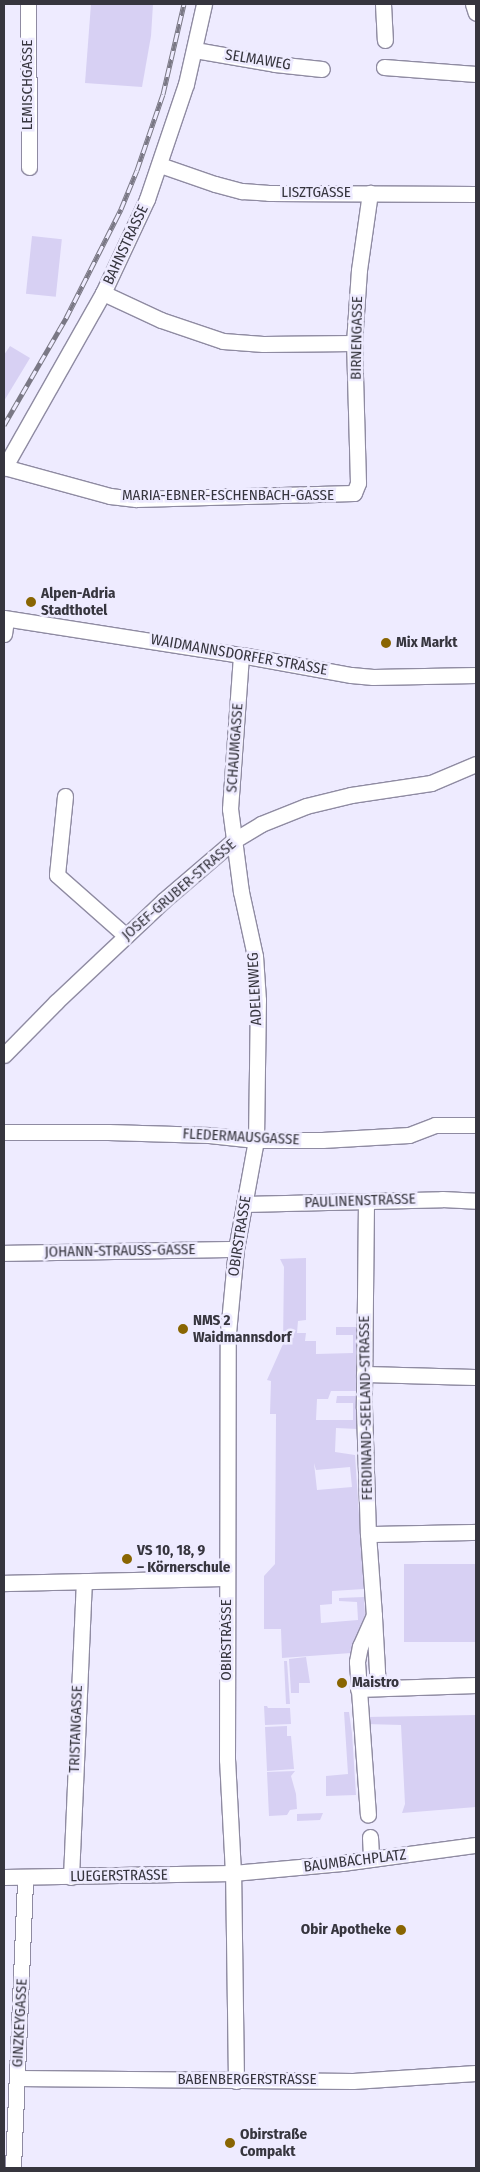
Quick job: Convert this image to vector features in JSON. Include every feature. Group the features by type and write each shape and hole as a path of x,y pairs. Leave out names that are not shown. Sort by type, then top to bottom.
{"street":[{"name":"LEMISCHGASSE","path":"28,4 29,167"},
{"name":"BAHNSTRASSE","path":"4,467 103,293 147,199 160,164 195,50 204,4"},
{"path":"383,4 385,40"},
{"path":"473,4 476,13"},
{"name":"SELMAWEG","path":"195,50 275,64 322,69"},
{"path":"384,66 476,74"},
{"name":"LISZTGASSE","path":"160,164 215,184 269,193 476,194"},
{"name":"BIRNENGASSE","path":"358,483 354,343 359,270 370,193"},
{"path":"103,293 161,320 223,341 263,344 354,343"},
{"name":"MARIA-EBNER-ESCHENBACH-GASSE","path":"4,467 110,496 136,499 350,495 357,489 358,483"},
{"path":"4,634 5,618"},
{"name":"WAIDMANNSDORFER STRASSE","path":"5,618 373,677 476,675"},
{"name":"SCHAUMGASSE","path":"233,841 230,808 241,655"},
{"name":"JOSEF-GRUBER-STRASSE","path":"4,1055 22,1035 126,936 233,841 262,824 306,806 351,796 431,783 476,764"},
{"path":"64,796 57,875 126,936"},
{"name":"ADELENWEG","path":"233,841 258,979 256,1140"},
{"name":"FLEDERMAUSGASSE","path":"4,1132 209,1135 256,1140 322,1140 409,1135 435,1125 476,1124"},
{"name":"OBIRSTRASSE","path":"236,2081 233,1873 227,1760 228,1333 236,1249 256,1140"},
{"name":"PAULINENSTRASSE","path":"244,1204 442,1199 476,1201"},
{"name":"FERDINAND-SEELAND-STRASSE","path":"366,1200 364,1374 368,1534 378,1688"},
{"name":"JOHANN-STRAUSS-GASSE","path":"4,1252 236,1249"},
{"path":"364,1374 476,1378"},
{"path":"368,1534 476,1532"},
{"path":"4,1583 227,1578"},
{"name":"TRISTANGASSE","path":"71,1877 84,1581"},
{"name":"FERDINAND-SEELAND-STRASSE","path":"368,1815 358,1689 358,1652 374,1615"},
{"path":"358,1689 476,1685"},
{"path":"370,1837 372,1859"},
{"name":"BAUMBACHPLATZ","path":"233,1873 372,1859 476,1845"},
{"name":"LUEGERSTRASSE","path":"4,1878 233,1873"},
{"name":"GINZKEYGASSE","path":"13,2168 25,1877"},
{"name":"BABENBERGERSTRASSE","path":"17,2078 353,2081 476,2073"}],"shaded area":[{"path":"91,4 153,4 151,36 142,87 85,83"},
{"path":"32,236 62,239 56,297 26,294"},
{"path":"10,346 30,358 4,401 4,355"},
{"path":"306,1258 306,1320 298,1321 297,1333 306,1333 305,1341 316,1341 316,1354 353,1353 353,1335 336,1335 336,1327 358,1327 357,1391 331,1391 328,1399 317,1399 316,1420 353,1420 353,1403 336,1403 337,1396 358,1396 358,1429 336,1428 335,1452 355,1455 364,1589 332,1591 332,1604 320,1605 321,1623 358,1620 357,1602 339,1601 339,1598 364,1597 365,1615 351,1653 282,1658 281,1629 264,1629 264,1576 275,1564 276,1414 270,1414 271,1381 267,1380 283,1344 284,1267 280,1259","holes":["314,1463 316,1470 350,1467 352,1487 317,1490"]},
{"path":"404,1564 476,1564 476,1642 404,1642"},
{"path":"306,1657 310,1683 299,1683 299,1693 291,1693 289,1659"},
{"path":"284,1661 287,1661 290,1704 286,1704"},
{"path":"264,1706 268,1708 290,1708 291,1724 265,1725"},
{"path":"344,1712 349,1712 356,1795 326,1796 326,1776 348,1774"},
{"path":"476,1715 476,1807 402,1813 405,1804 401,1725 366,1724 366,1717"},
{"path":"287,1726 287,1736 291,1736 294,1769 267,1771 265,1727"},
{"path":"295,1771 291,1776 296,1794 297,1809 290,1810 287,1815 269,1816 267,1772"},
{"path":"323,1813 320,1820 297,1821 297,1814"}],"railway":[{"path":"4,425 66,318 121,209 137,170 163,94 184,4"}],"place":[{"name":"Alpen-Adria Stadthotel","path":"31,602"},
{"name":"Mix Markt","path":"386,643"},
{"name":"NMS 2 Waidmannsdorf","path":"183,1329"},
{"name":"VS 10, 18, 9 – Körnerschule","path":"127,1559"},
{"name":"Maistro","path":"342,1683"},
{"name":"Obir Apotheke","path":"401,1930"},
{"name":"Obirstraße Compakt","path":"230,2143"}]}
